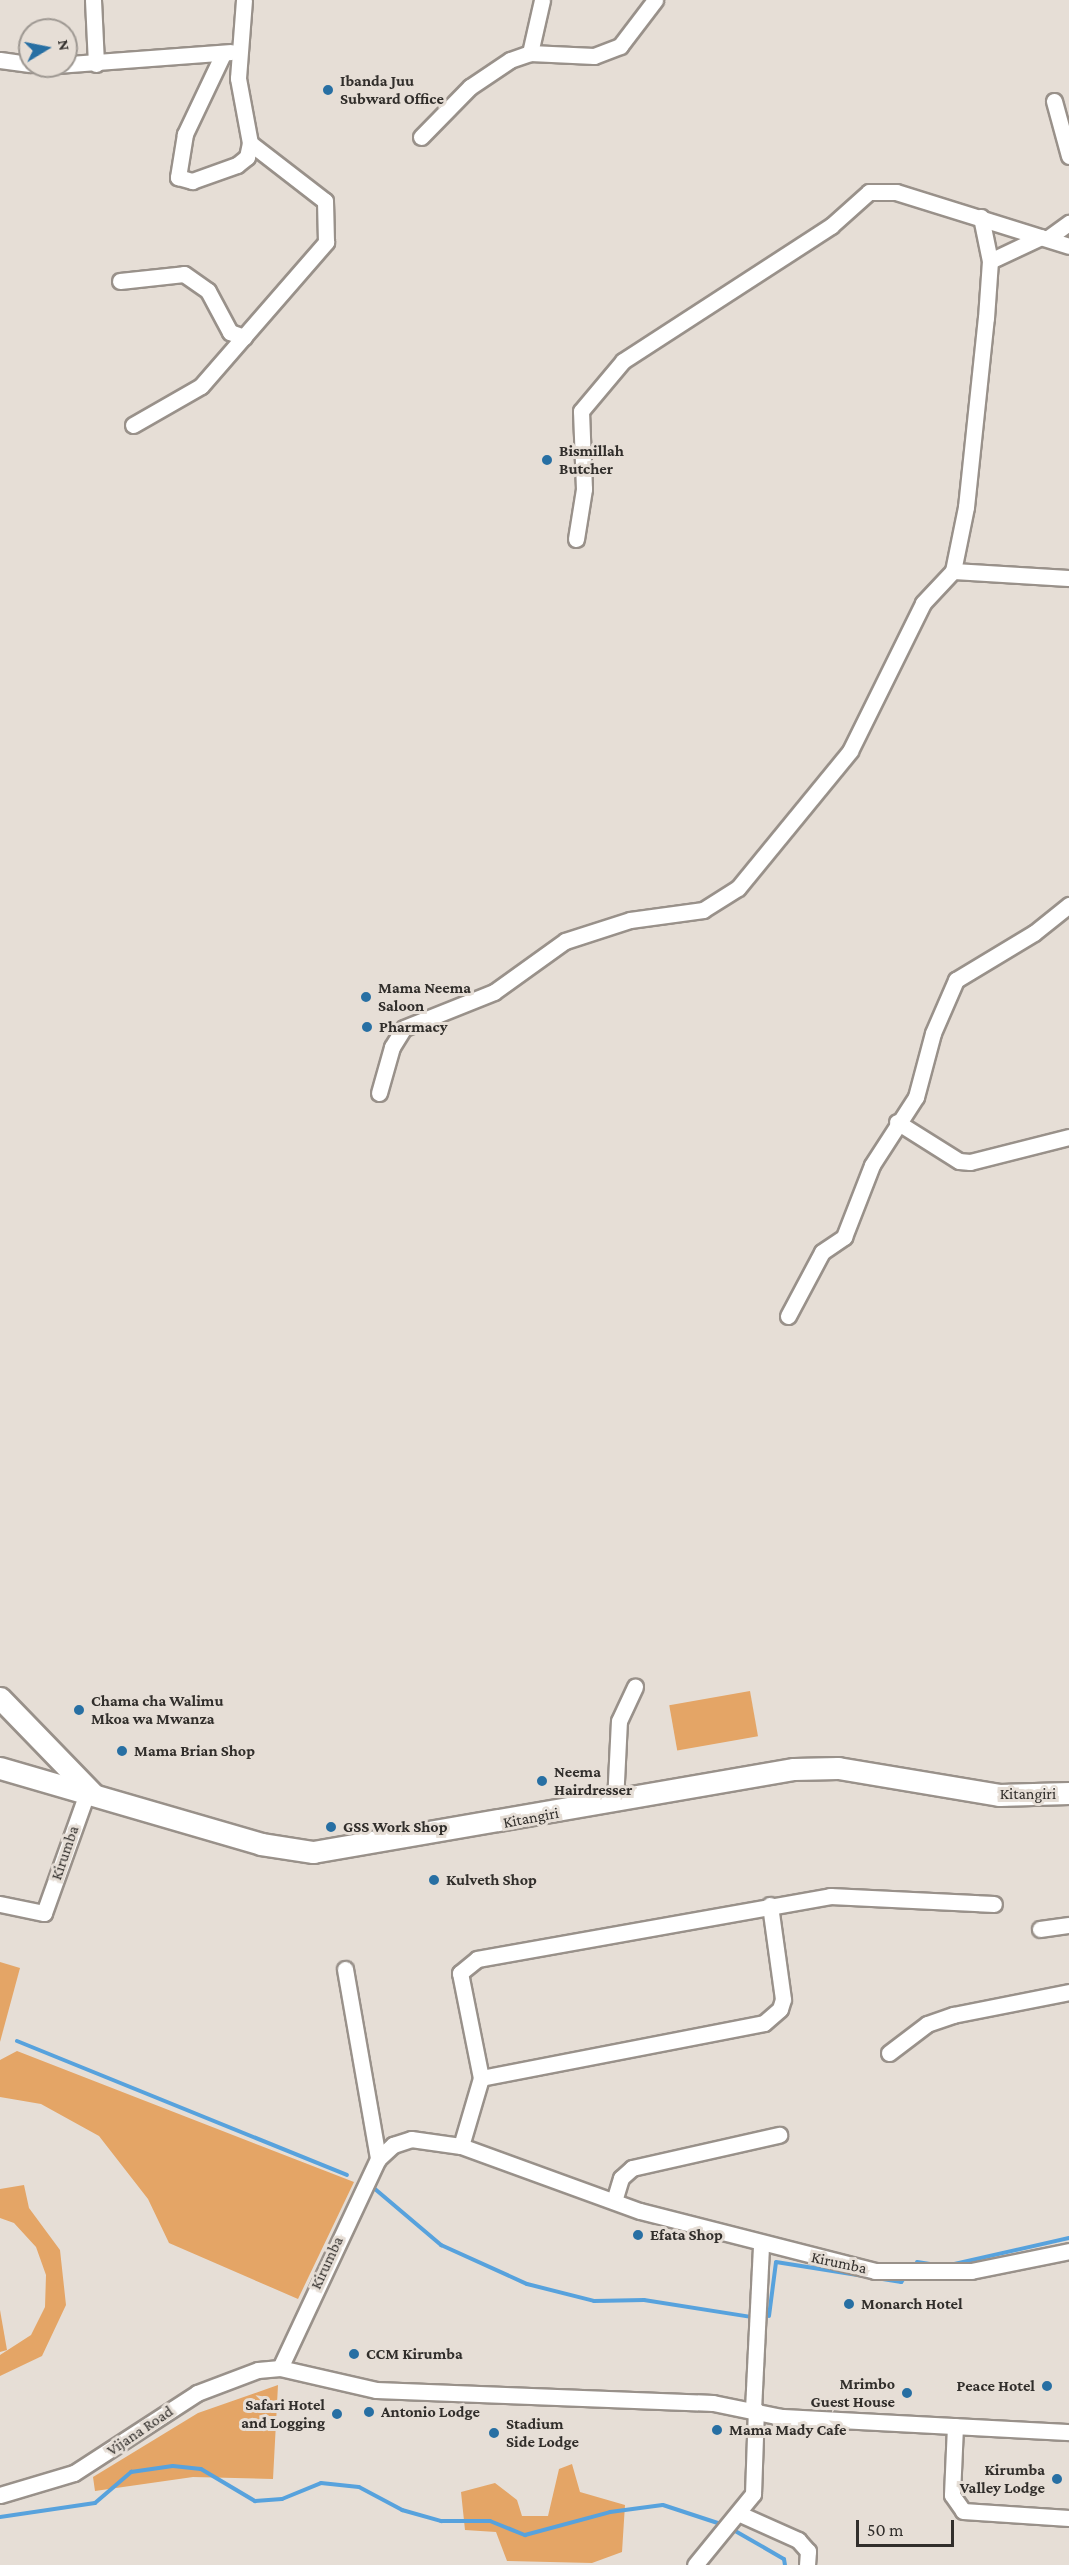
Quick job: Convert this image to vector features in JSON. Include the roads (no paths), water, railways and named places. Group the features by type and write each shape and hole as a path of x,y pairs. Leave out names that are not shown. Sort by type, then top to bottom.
{"main road":[{"path":"0,1698 90,1794"},
{"name":"Kitangiri","path":"0,1768 261,1844 314,1852 615,1802 794,1769 837,1768 999,1795 1069,1793"}],"street":[{"path":"93,0 96,64"},
{"path":"223,54 186,134 178,177 192,181 237,165 247,157 250,143 238,49 244,0"},
{"path":"530,53 542,0"},
{"path":"422,137 487,73 530,53 609,52 620,46 655,0"},
{"path":"78,65 223,54 238,49"},
{"path":"0,60 18,62"},
{"path":"1054,101 1069,156"},
{"path":"133,425 201,386 326,242 329,228 325,201 311,186 250,143"},
{"path":"576,539 584,489 578,422 623,361 813,238 869,192 896,192 1069,246"},
{"path":"379,1093 388,1055 405,1028 494,992 564,940 630,920 703,910 738,888 850,751 923,603 953,571 966,507 990,261 981,217"},
{"path":"990,261 1044,238 1069,223"},
{"path":"120,281 184,274 208,291 230,332 244,337"},
{"path":"953,571 1069,578"},
{"path":"788,1316 822,1252 850,1227 872,1165 897,1122 916,1097 933,1033 956,980 1034,933 1069,905"},
{"path":"897,1122 959,1161 970,1162 1069,1137"},
{"path":"615,1802 619,1720 635,1688"},
{"name":"Kirumba","path":"0,1904 44,1913 90,1794"},
{"path":"461,2146 481,2078 460,1986 460,1973 468,1964 572,1939 770,1905 874,1895 994,1904"},
{"path":"481,2078 764,2023 780,2009 783,1999 770,1905"},
{"path":"1040,1929 1069,1925"},
{"path":"345,1970 378,2159"},
{"path":"889,2053 927,2024 953,2015 1069,1992"},
{"path":"614,2201 621,2178 632,2168 779,2135"},
{"name":"Kirumba","path":"280,2368 378,2159 393,2145 411,2139 461,2146 614,2201 761,2246 875,2271 913,2273 971,2271 1069,2252"},
{"path":"695,2565 719,2532 736,2518 756,2476 754,2410 761,2246"},
{"path":"280,2368 376,2390 713,2403 781,2417 1069,2432"},
{"name":"Vijana Road","path":"0,2495 74,2473 197,2393 280,2368"},
{"path":"955,2426 952,2495 963,2511 1069,2518"},
{"path":"736,2518 798,2540 808,2551 807,2565"}],"waterway":[{"path":"17,2041 347,2175"},
{"path":"375,2189 441,2245 527,2284 594,2301 644,2300 751,2317"},
{"path":"950,2265 1069,2238"},
{"path":"769,2316 776,2262 901,2282 906,2276"},
{"path":"917,2262 930,2264"},
{"path":"0,2517 95,2503 131,2472 173,2466 201,2469 255,2501 282,2499 321,2483 359,2487 402,2510 441,2521 490,2521 525,2535 610,2512 663,2505 724,2525"},
{"path":"730,2528 784,2559 785,2565"}],"place":[{"name":"Ibanda Juu Subward Office","path":"328,90"},
{"name":"Bismillah Butcher","path":"547,460"},
{"name":"Mama Neema Saloon","path":"366,997"},
{"name":"Pharmacy","path":"367,1027"},
{"name":"Chama cha Walimu Mkoa wa Mwanza","path":"79,1710"},
{"name":"Mama Brian Shop","path":"122,1751"},
{"name":"Neema Hairdresser","path":"542,1781"},
{"name":"GSS Work Shop","path":"331,1827"},
{"name":"Kulveth Shop","path":"434,1880"},
{"name":"Efata Shop","path":"638,2235"},
{"name":"Monarch Hotel","path":"849,2304"},
{"name":"CCM Kirumba","path":"354,2354"},
{"name":"Peace Hotel","path":"1047,2386"},
{"name":"Mrimbo Guest House","path":"907,2393"},
{"name":"Antonio Lodge","path":"369,2412"},
{"name":"Safari Hotel and Logging","path":"337,2414"},
{"name":"Mama Mady Cafe","path":"717,2430"},
{"name":"Stadium Side Lodge","path":"494,2433"},
{"name":"Kirumba Valley Lodge","path":"1057,2479"}]}
